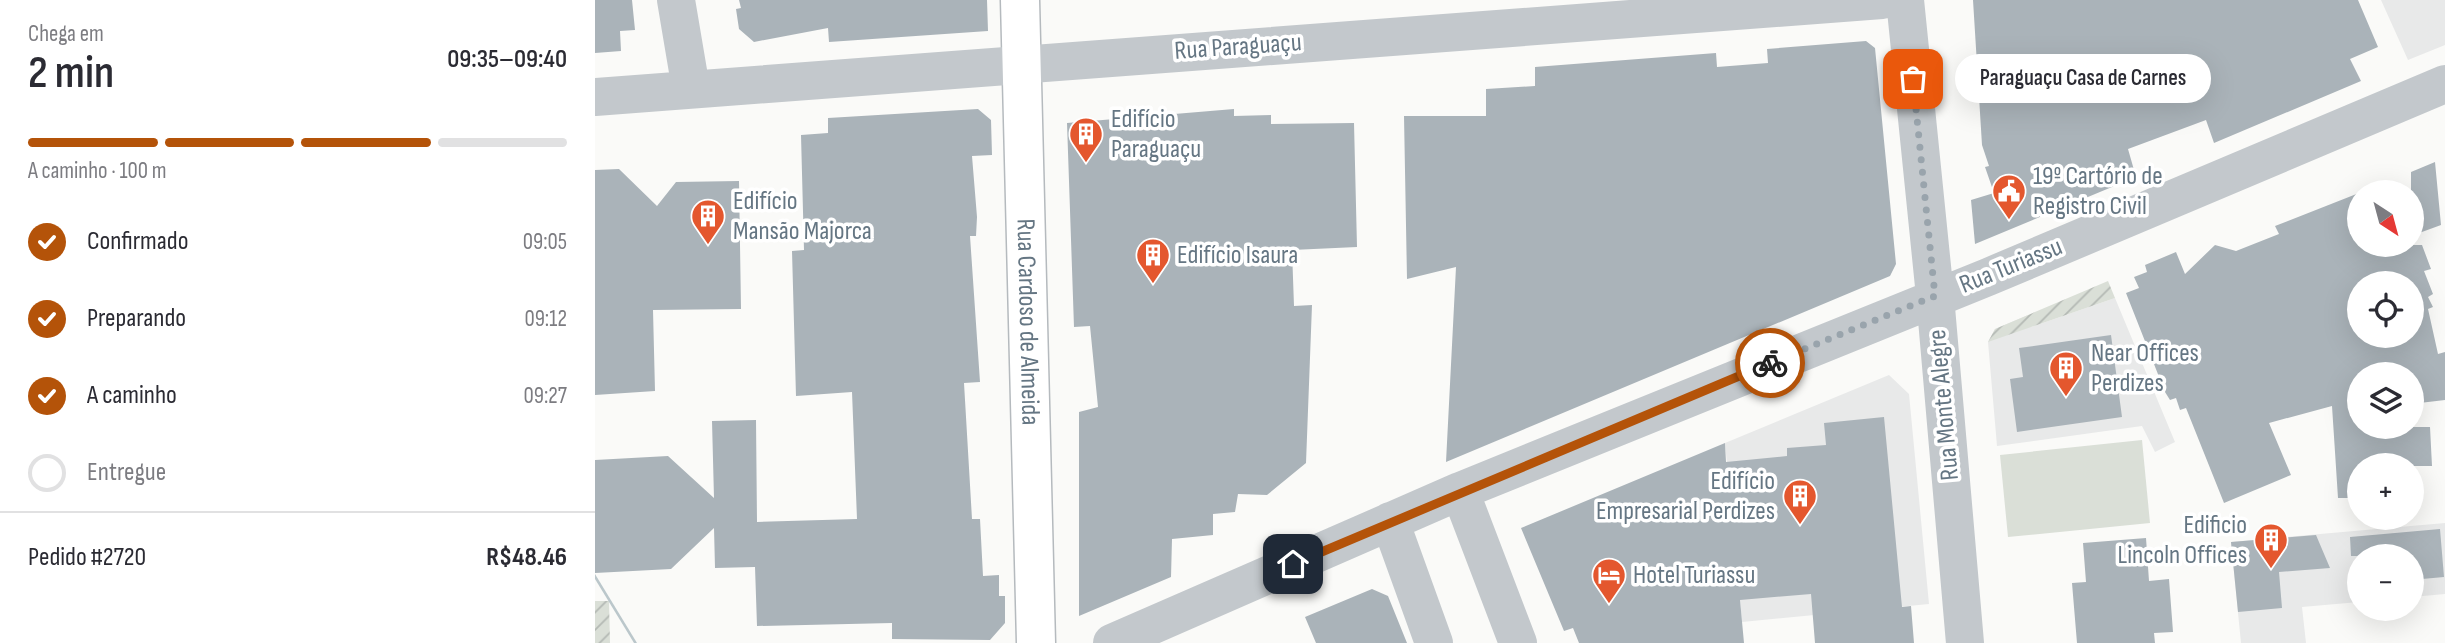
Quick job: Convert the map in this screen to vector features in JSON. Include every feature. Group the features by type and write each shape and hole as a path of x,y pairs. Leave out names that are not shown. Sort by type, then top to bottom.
{"main road":[{"name":"Rua Cardoso de Almeida","path":"1020,0 1036,643"}],"street":[{"path":"676,0 691,89"},
{"name":"Rua Paraguaçu","path":"595,97 1882,0"},
{"name":"Rua Monte Alegre","path":"1905,0 1935,296 1965,643"},
{"name":"Rua Turiassu","path":"1112,643 1460,491 1935,296 1988,277 2445,84"},
{"path":"1460,491 1518,643"},
{"path":"1390,522 1434,643"}],"shaded area":[{"path":"2381,0 2445,0 2445,45 2408,60"},
{"path":"2108,281 2115,298 1988,342 1995,329"},
{"path":"2115,298 2175,442 2155,452 2142,426 1997,446 1988,342 1995,329 2028,315 2031,327"},
{"path":"1889,375 1909,394 1929,604 1742,622 1725,443"},
{"path":"2142,440 2150,523 2008,537 2000,455"},
{"path":"2445,523 2445,594 2424,596 2424,544 2347,544 2347,603 2302,607 2306,643 2241,643 2231,542 2366,530 2424,530 2424,525"},
{"path":"595,574 637,643 634,643 595,579"},
{"path":"595,601 609,601 610,643 595,643"}],"building":[{"path":"595,0 632,0 635,30 620,31 621,51 595,53"},
{"path":"739,0 987,0 988,31 829,42 828,28 754,42 739,29 736,9 741,8"},
{"path":"1973,0 2358,0 2378,47 2350,59 2361,81 2214,143 2206,120 2128,149 2136,177 1975,244 1971,200 1994,193 1985,167 1989,166 1982,145"},
{"path":"1866,41 1875,48 1896,264 1890,276 1446,462 1456,267 1407,279 1404,116 1486,116 1486,89 1535,86 1535,67 1716,53 1717,67 1768,63 1767,49"},
{"path":"978,109 991,120 992,155 972,156 977,217 976,236 970,236 980,382 964,383 972,519 980,519 983,576 999,575 999,596 1005,596 1005,623 990,640 892,639 892,623 757,626 755,567 715,568 714,528 671,569 595,573 595,460 668,456 714,498 712,421 756,420 757,522 857,519 852,392 796,396 792,251 804,250 801,135 828,133 828,118"},
{"path":"1234,109 1234,116 1271,115 1271,124 1354,123 1357,247 1292,250 1294,306 1312,305 1306,463 1267,495 1238,494 1235,512 1213,514 1213,535 1172,539 1171,577 1079,616 1079,412 1098,407 1090,326 1074,327 1067,123"},
{"path":"2435,162 2441,225 2424,231 2424,180 2411,180 2411,172"},
{"path":"619,169 657,206 676,182 739,181 741,309 653,310 655,391 595,395 595,170"},
{"path":"2347,198 2347,257 2424,257 2424,250 2431,269 2424,271 2433,294 2428,297 2433,307 2428,309 2438,354 2445,352 2445,400 2424,402 2424,362 2347,362 2347,439 2424,439 2424,427 2430,427 2432,466 2424,466 2424,453 2347,453 2347,498 2338,498 2332,406 2269,423 2291,475 2224,503 2186,408 2180,410 2176,398 2170,400 2165,392 2126,293 2139,288 2134,277 2147,272 2145,265 2176,252 2185,274 2215,245 2236,251 2279,234 2275,226"},
{"name":"Near Offices Perdizes","path":"2111,335 2122,417 2017,432 2010,379 2023,377 2019,348"},
{"path":"1884,417 1902,607 1911,606 1914,643 1815,643 1811,594 1740,600 1744,643 1579,643 1573,628 1564,631 1521,528 1725,443 1726,462 1787,456 1787,448 1826,445 1824,423"},
{"path":"2440,529 2444,577 2424,579 2424,544 2350,544 2350,537"},
{"path":"2316,535 2330,568 2279,572 2282,608 2238,612 2231,542"},
{"path":"2146,538 2149,581 2169,579 2173,632 2154,633 2155,643 2077,643 2072,583 2086,582 2083,543"},
{"path":"1372,589 1388,596 1407,643 1316,643 1305,617"}],"way so far":[{"path":"1770,363 1935,296 1913,79"}],"place":[{"name":"Paraguaçu Casa de Carnes","path":"1913,79"},
{"name":"Edifício Paraguaçu","path":"1086,164"},
{"name":"19º Cartório de Registro Civil","path":"2009,221"},
{"name":"Edifício Mansão Majorca","path":"708,246"},
{"name":"Edifício Isaura","path":"1153,285"},
{"name":"Near Offices Perdizes","path":"2066,398"},
{"name":"Edifício Empresarial Perdizes","path":"1800,526"},
{"name":"Edificio Lincoln Offices","path":"2271,570"},
{"name":"Hotel Turiassu","path":"1609,605"}],"route":[{"path":"1293,564 1460,491 1770,363"}]}
